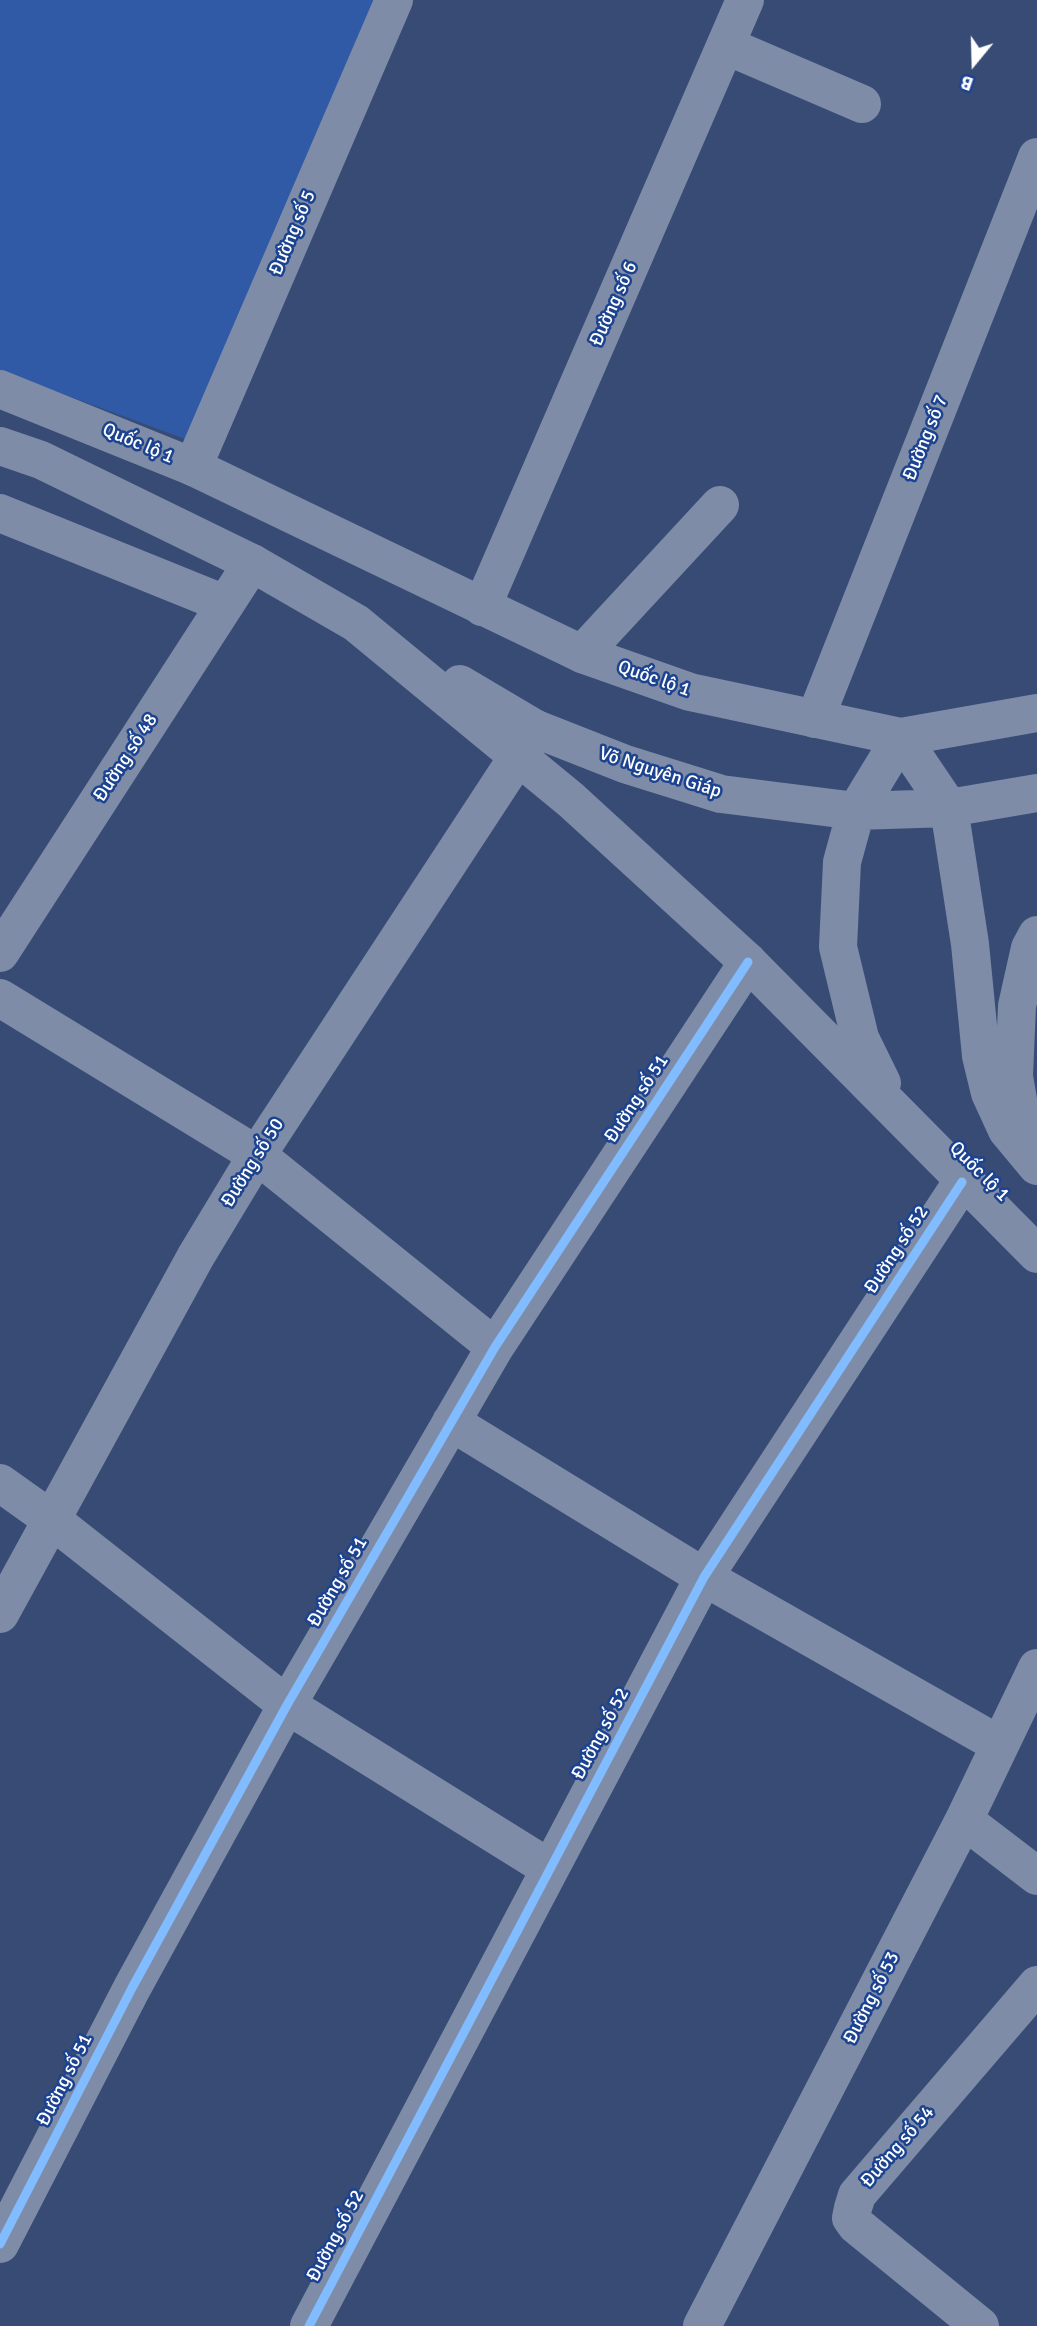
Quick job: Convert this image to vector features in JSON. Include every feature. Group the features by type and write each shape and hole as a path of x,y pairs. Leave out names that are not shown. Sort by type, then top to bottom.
{"main road":[{"name":"Đường số 5","path":"193,467 394,0"},
{"name":"Đường số 6","path":"482,607 745,0"},
{"path":"727,46 862,104"},
{"name":"Đường số 7","path":"815,719 1037,157"},
{"name":"Quốc lộ 1","path":"0,389 193,467 582,654 690,692 901,737"},
{"name":"Quốc lộ 1","path":"0,446 41,460 252,563 356,623 527,743 571,800 748,962 962,1182 1037,1254"},
{"path":"582,654 720,505"},
{"path":"0,513 225,604"},
{"name":"Đường số 48","path":"0,953 252,563"},
{"path":"897,1115 860,1038 838,947 842,862 856,811 901,737 1037,713"},
{"path":"901,737 949,808 970,944 981,1056 990,1093 1007,1130 1032,1161"},
{"name":"Võ Nguyên Giáp","path":"527,743 625,764 720,794 856,811 949,808 1037,793"},
{"name":"Đường số 50","path":"0,1614 196,1256 257,1154 527,743"},
{"path":"1032,1161 1014,1076 1017,1006 1030,948 1037,935"},
{"name":"Đường số 51","path":"0,2244 132,1988 287,1705 495,1346 748,962"},
{"path":"0,998 257,1154 495,1346"},
{"name":"Đường số 52","path":"309,2326 704,1577 962,1182"},
{"path":"451,1422 704,1577 1000,1745"},
{"path":"0,1483 52,1520 287,1705 549,1868"},
{"name":"Đường số 53","path":"702,2326 964,1819 1037,1668"},
{"path":"964,1819 1037,1876"},
{"name":"Đường số 54","path":"981,2326 851,2218 857,2195 1037,1985"}],"shaded area":[{"path":"0,0 378,0 188,440 0,371"}],"cycle path":[{"path":"0,2244 132,1988 287,1705 495,1347 748,962"},
{"path":"309,2326 704,1577 962,1182"}]}
